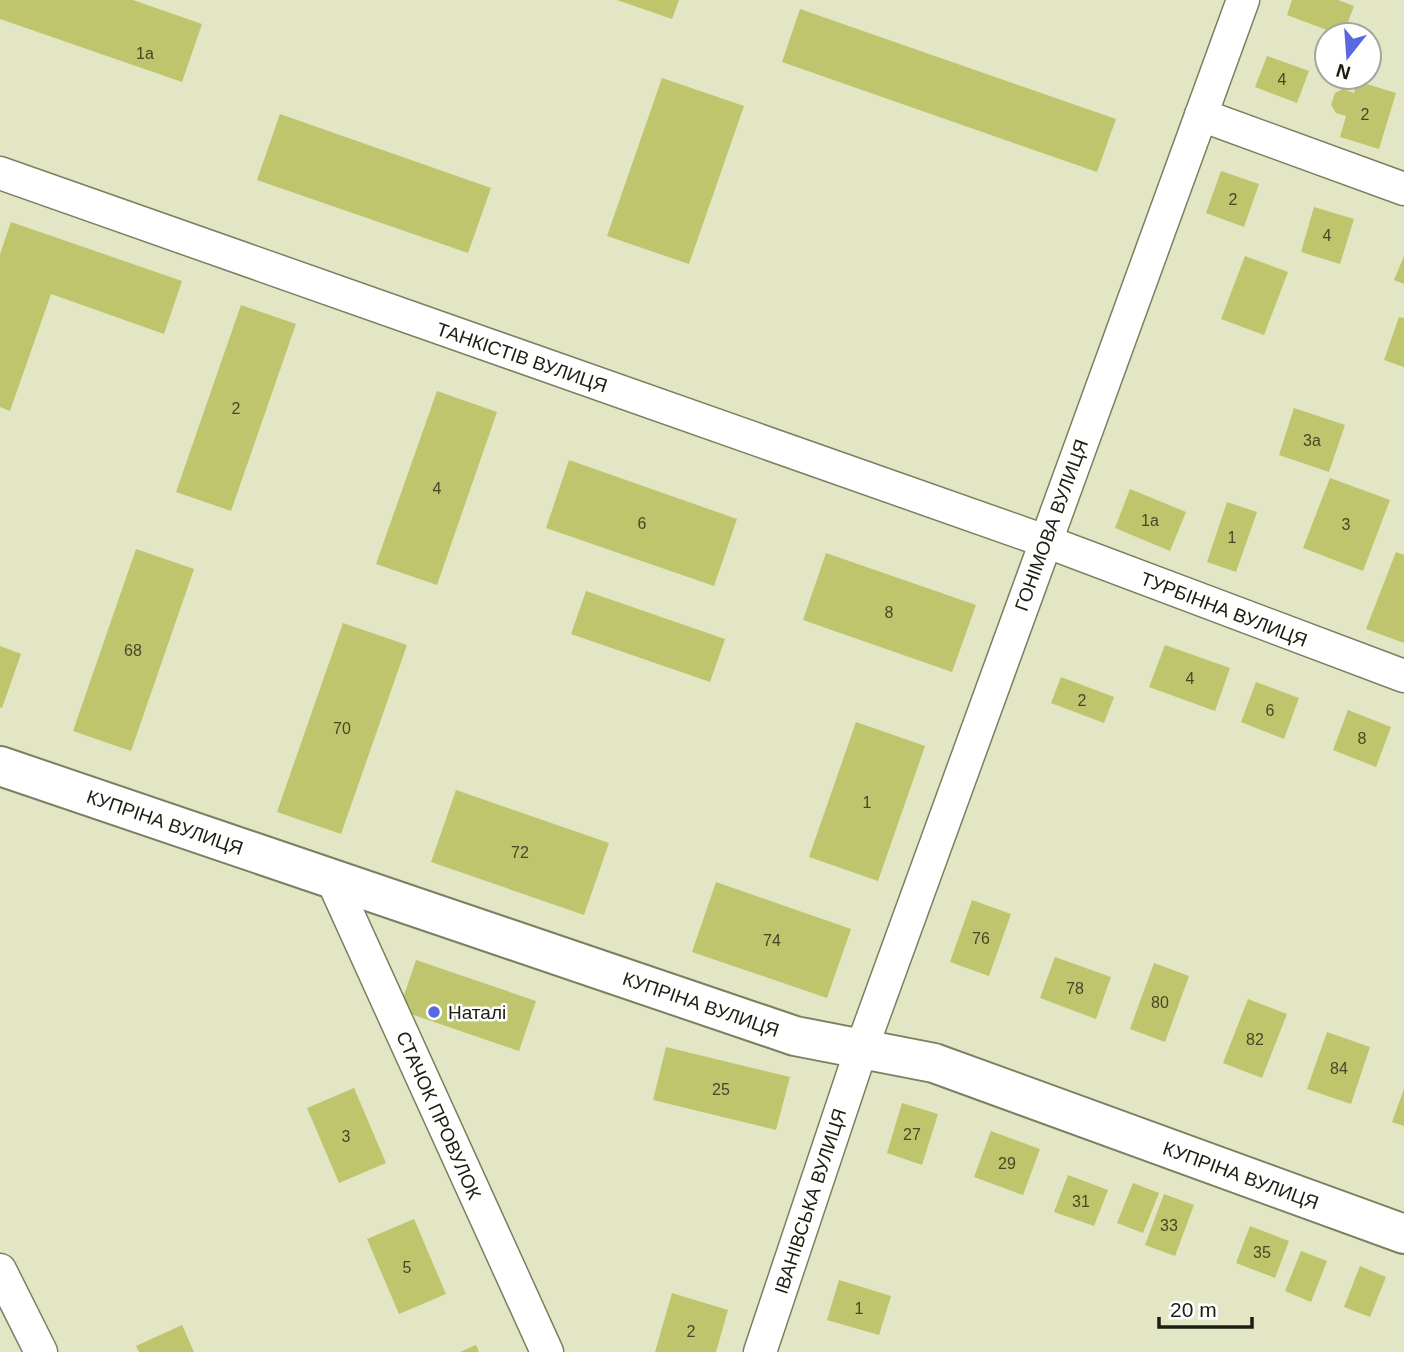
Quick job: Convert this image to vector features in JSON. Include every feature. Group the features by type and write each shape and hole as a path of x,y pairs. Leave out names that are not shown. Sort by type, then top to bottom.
{"main road":[{"name":"КУПРІНА ВУЛИЦЯ","path":"0,766 794,1036 934,1063 1404,1234"}],"street":[{"name":"ГОНІМОВА ВУЛИЦЯ","path":"861,1050 1243,0"},
{"path":"1201,115 1404,188"},
{"name":"ТАНКІСТІВ ВУЛИЦЯ","path":"0,173 1045,541"},
{"name":"ТУРБІННА ВУЛИЦЯ","path":"1045,541 1404,676"},
{"name":"СТАЧОК ПРОВУЛОК","path":"332,879 547,1352"},
{"name":"ІВАНІВСЬКА ВУЛИЦЯ","path":"760,1352 861,1050"},
{"path":"0,1270 41,1352"}],"building":[{"path":"0,0 133,0 202,24 182,82 0,19"},
{"path":"617,0 679,0 672,19"},
{"path":"1292,0 1338,0 1354,6 1348,21 1313,21 1313,25 1287,15"},
{"path":"800,9 1116,119 1097,172 782,62"},
{"path":"1267,56 1309,71 1297,103 1255,87"},
{"path":"662,78 744,106 689,264 607,236"},
{"path":"1383,89 1396,93 1379,149 1340,137 1346,116 1336,113 1331,105 1335,93"},
{"path":"280,114 491,188 468,253 257,180"},
{"path":"1221,171 1259,184 1244,227 1206,213"},
{"path":"1314,207 1354,219 1340,264 1301,252"},
{"path":"11,222 182,281 164,334 51,294 10,411 0,407 0,254"},
{"path":"1245,256 1288,272 1264,335 1221,319"},
{"path":"1404,256 1404,284 1394,280"},
{"path":"241,305 296,324 231,511 176,492"},
{"path":"1399,317 1404,318 1404,367 1384,360"},
{"path":"437,391 497,412 437,585 376,564"},
{"path":"1294,408 1345,425 1329,472 1279,455"},
{"path":"569,460 737,519 714,586 546,528"},
{"path":"1330,478 1390,500 1363,571 1303,548"},
{"path":"1130,489 1186,512 1170,551 1115,528"},
{"path":"1227,502 1257,512 1236,572 1207,562"},
{"path":"136,549 194,569 131,751 73,731"},
{"path":"1396,552 1404,555 1404,643 1366,629"},
{"path":"826,553 976,605 952,672 803,620"},
{"path":"586,591 725,639 710,682 571,634"},
{"path":"343,623 407,645 341,834 277,812"},
{"path":"1165,645 1230,668 1215,711 1149,687"},
{"path":"0,646 21,654 2,708 0,707"},
{"path":"1061,677 1114,697 1104,723 1051,703"},
{"path":"1256,682 1299,698 1284,739 1241,722"},
{"path":"1348,710 1391,727 1376,767 1333,750"},
{"path":"856,722 925,746 878,881 809,857"},
{"path":"456,790 609,843 584,915 431,862"},
{"path":"716,882 851,929 827,998 692,952"},
{"path":"972,900 1011,914 989,976 950,962"},
{"path":"1055,957 1111,977 1096,1019 1040,998"},
{"path":"416,960 536,1001 519,1051 399,1010"},
{"path":"1154,963 1189,976 1165,1042 1130,1029"},
{"path":"1248,999 1287,1014 1262,1078 1223,1063"},
{"path":"1327,1032 1370,1047 1351,1104 1307,1089"},
{"path":"666,1047 790,1077 776,1130 653,1100"},
{"path":"354,1088 386,1163 339,1183 307,1108"},
{"path":"1404,1089 1404,1126 1392,1122"},
{"path":"902,1103 938,1114 922,1165 887,1153"},
{"path":"991,1131 1040,1149 1023,1195 974,1177"},
{"path":"1068,1175 1108,1190 1094,1226 1054,1212"},
{"path":"1133,1183 1159,1193 1143,1233 1117,1223"},
{"path":"1164,1194 1194,1205 1175,1256 1145,1245"},
{"path":"414,1219 446,1294 399,1314 367,1239"},
{"path":"1250,1226 1289,1241 1275,1278 1236,1263"},
{"path":"1301,1251 1327,1261 1311,1302 1285,1291"},
{"path":"1360,1266 1386,1277 1370,1317 1344,1307"},
{"path":"839,1280 891,1296 879,1335 827,1320"},
{"path":"672,1293 728,1310 716,1352 655,1352"},
{"path":"182,1325 194,1352 139,1352 136,1346"},
{"path":"476,1345 479,1352 460,1352"}],"place":[{"name":"Наталі","path":"434,1012"}]}
